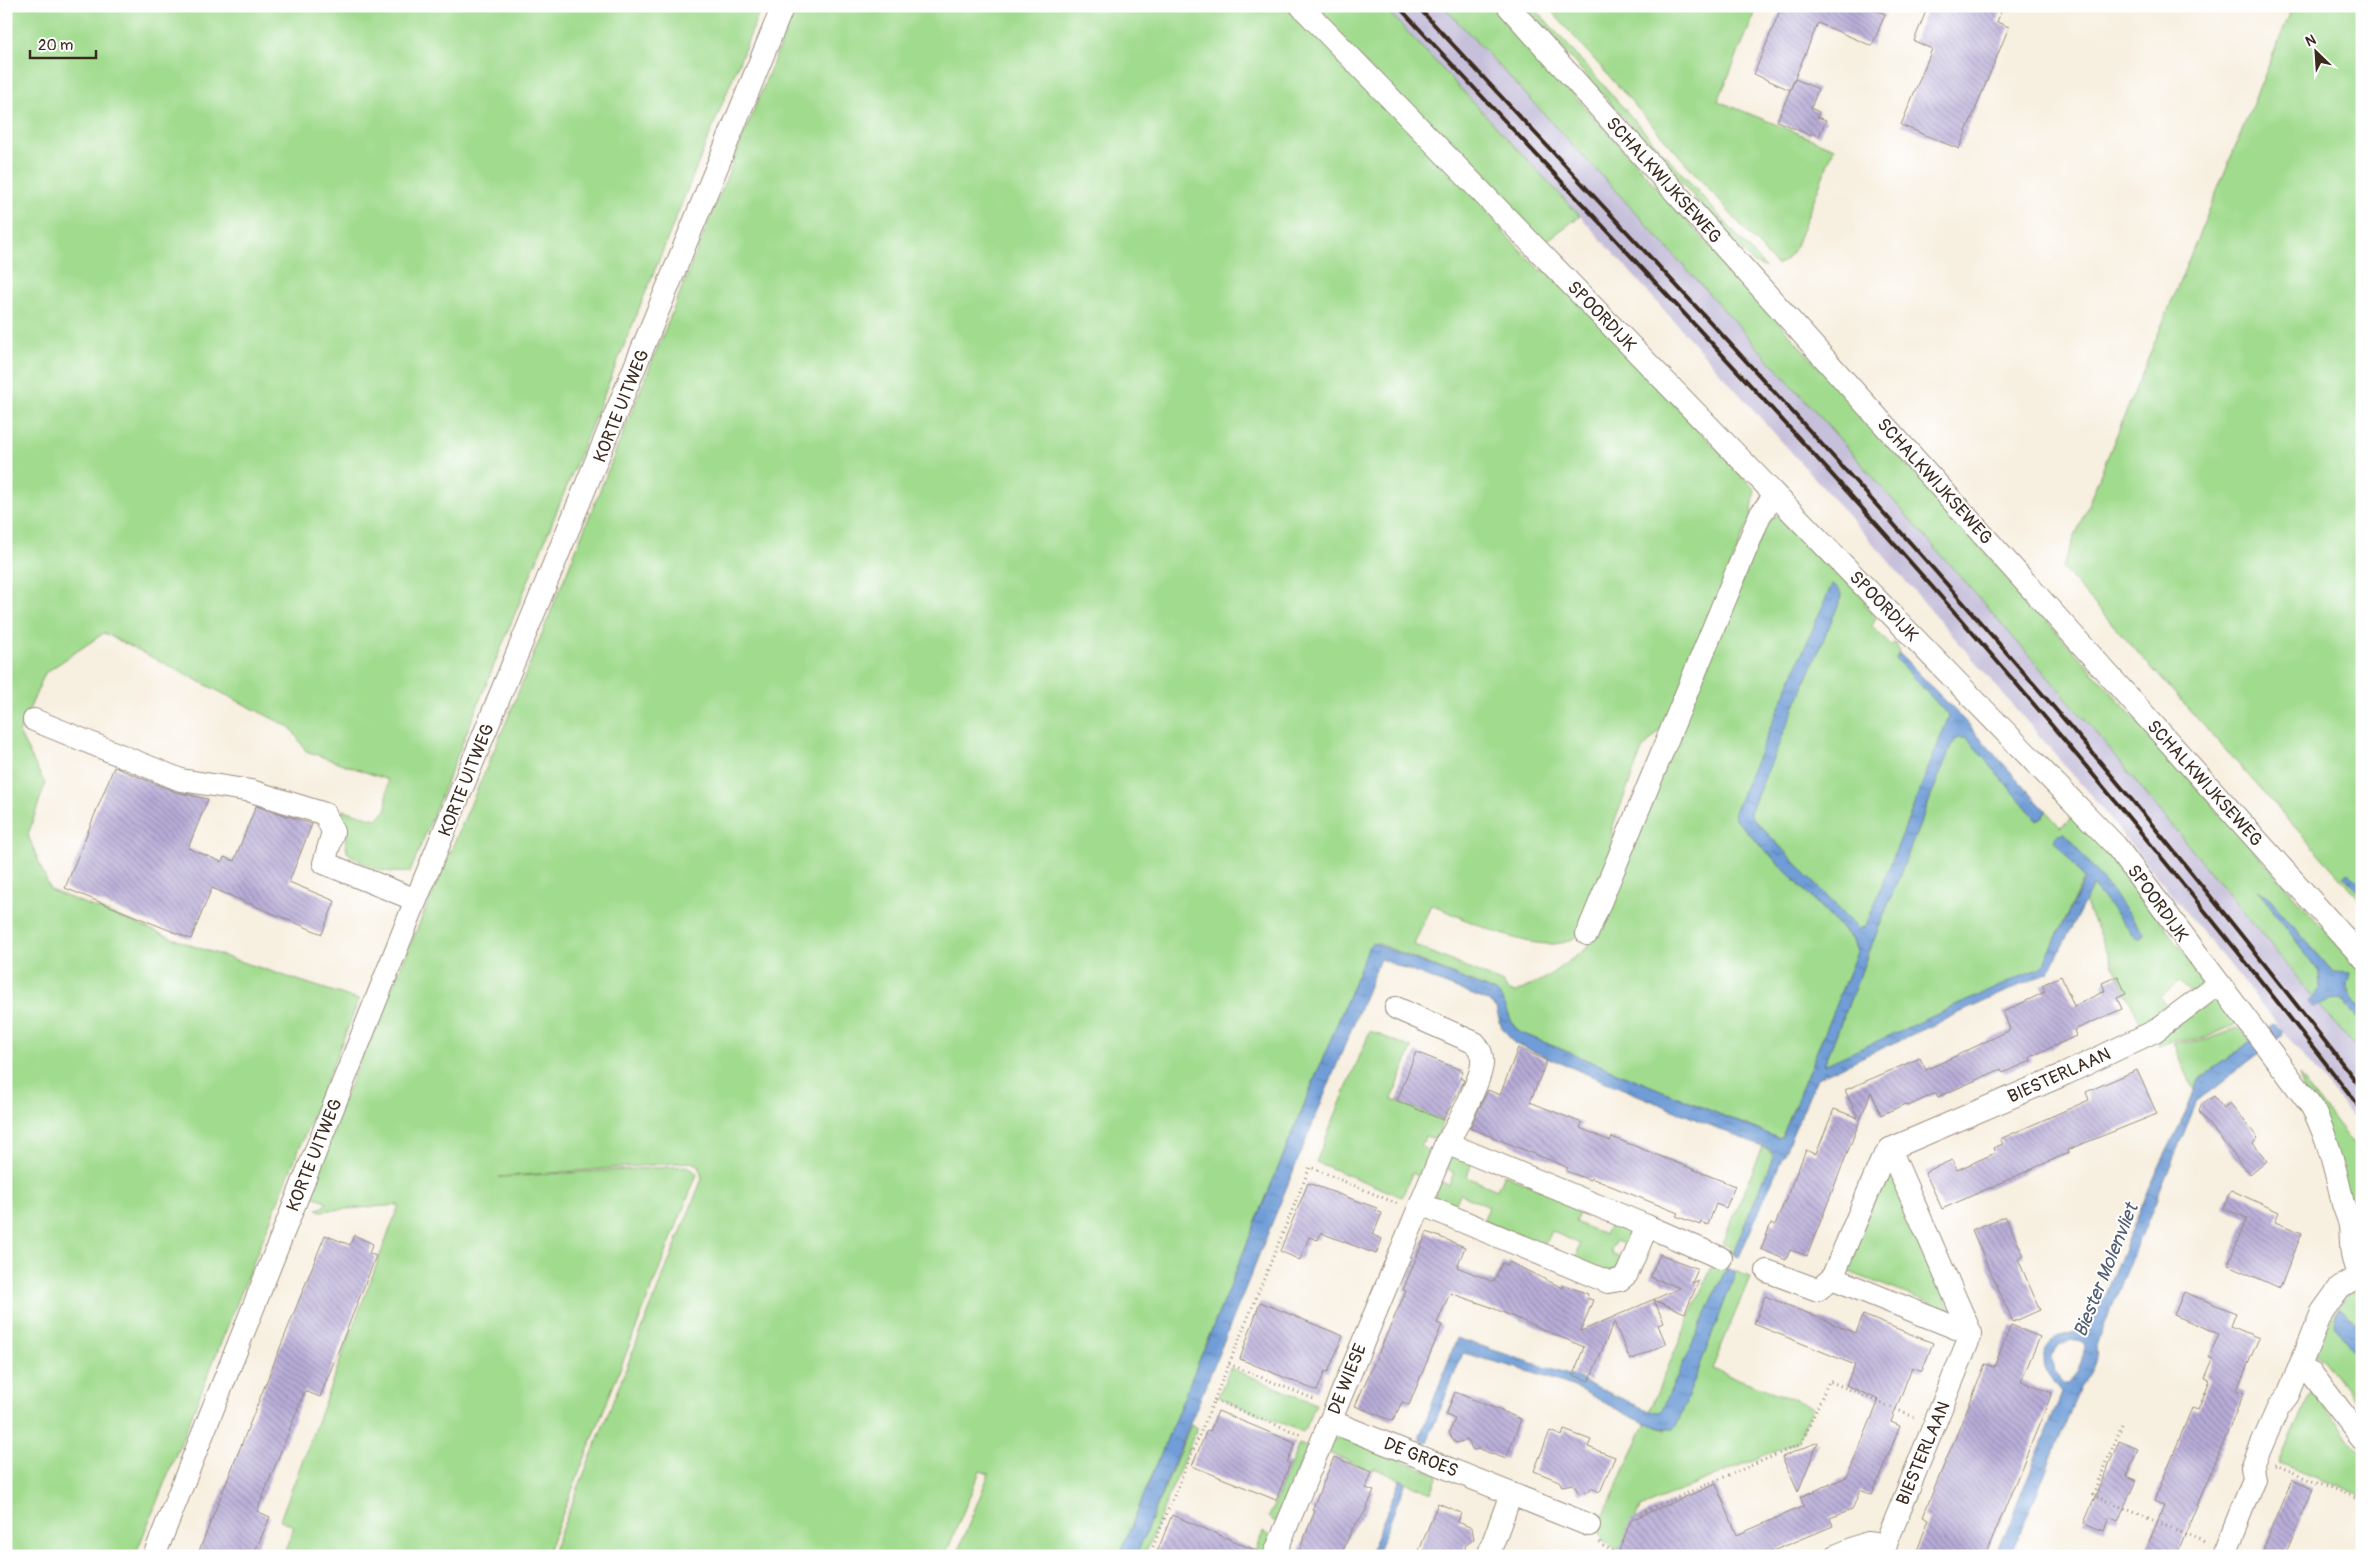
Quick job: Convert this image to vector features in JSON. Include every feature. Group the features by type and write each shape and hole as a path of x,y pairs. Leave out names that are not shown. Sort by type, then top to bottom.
{"street":[{"name":"KORTE UITWEG","path":"154,1556 416,900 783,6"},
{"name":"SPOORDIJK","path":"1301,6 2116,846 2312,1108 2321,1123 2336,1170 2350,1226 2350,1247 2353,1263 2361,1277"},
{"name":"SCHALKWIJKSEWEG","path":"1508,6 2362,957"},
{"path":"1587,934 1760,514 1775,495"},
{"path":"34,720 181,780 251,791 325,814 333,832 324,863 416,900"},
{"name":"BIESTERLAAN","path":"1890,1148 2066,1074 2155,1031 2218,984"},
{"name":"DE WIESE","path":"1274,1556 1446,1143 1456,1130 1482,1066 1482,1053 1475,1043 1396,1008"},
{"path":"1446,1143 1721,1258"},
{"path":"1767,1271 1818,1290 1832,1278 1881,1162 1890,1148"},
{"path":"1890,1148 1971,1334"},
{"path":"1419,1208 1608,1282 1620,1280 1627,1274 1647,1226"},
{"path":"2224,1553 2254,1480 2252,1466 2278,1408 2288,1395 2322,1312 2340,1288 2361,1277"},
{"path":"1832,1278 1971,1334"},
{"name":"BIESTERLAAN","path":"1835,1556 1867,1543 1884,1550 1971,1334"},
{"path":"2300,1368 2312,1374 2362,1438"},
{"name":"DE GROES","path":"1333,1414 1512,1494 1588,1525"},
{"path":"1488,1556 1512,1494"}],"path":[{"path":"1150,1556 1310,1167 1419,1208"},
{"path":"1229,1364 1333,1414"},
{"path":"1641,1514 1801,1444 1829,1381 1935,1426"},
{"path":"1214,1400 1321,1443"},
{"path":"2122,1425 2093,1495 2224,1553"},
{"path":"2256,1458 2362,1500"}],"shaded area":[{"path":"1383,6 1443,6 1615,190 1808,403 2083,717 2362,1055 2362,1128 2092,797 1877,548 1580,216"}],"green space":[{"path":"6,6 762,6 410,872 392,872 376,869 347,852 342,810 376,819 386,811 388,780 306,751 291,728 104,633 45,673 19,733 45,784 28,835 50,890 193,946 359,1000 135,1556 6,1556"},
{"path":"796,6 1293,6 1503,223 1503,232 1540,270 1549,270 1755,490 1751,516 1667,722 1642,750 1612,828 1611,854 1579,934 1566,942 1548,944 1528,941 1484,928 1431,904 1414,945 1503,983 1507,990 1515,993 1544,979 1587,948 1768,519 1784,513 1865,597 1865,606 1876,618 1872,626 1890,645 1896,643 1899,653 1896,659 1949,716 1947,726 1866,926 1858,929 1751,816 1750,812 1842,596 1735,819 1853,941 1857,952 1782,1137 1778,1138 1519,1032 1512,1022 1503,1001 1496,992 1377,943 1369,946 1119,1556 956,1556 989,1474 980,1471 945,1556 551,1556 702,1179 699,1165 690,1162 499,1177 688,1166 697,1174 546,1556 283,1556 294,1526 280,1520 399,1205 320,1211 317,1209 325,1206 326,1201 308,1194 306,1187 507,720"},
{"path":"1309,6 1383,6 1580,216 1541,245"},
{"path":"1443,6 1494,6 2358,967 2362,972 2362,1012 2350,994 2346,973 2333,972 2267,896 2259,891 2319,972 2320,988 2313,997 2083,717 1808,403 1615,190"},
{"path":"1524,6 1533,6 1765,267 1753,263"},
{"path":"1547,6 1758,6 1718,101 1834,148 1795,248 1785,261 1776,265"},
{"path":"2293,6 2362,6 2362,902 2062,568"},
{"path":"1957,738 1967,738 2037,820 2043,817 2046,811 2060,827 2074,817 2090,828 2201,976 2201,983 2191,994 2179,982 2161,997 2169,1011 2143,1029 2084,901 2092,887 2140,939 2144,933 2064,833 2054,840 2084,878 2042,968 1824,1066 1951,746"},
{"path":"2342,999 2362,1024 2362,1055 2319,1004 2329,1000"},
{"path":"2211,1001 2220,1002 2239,1023 2205,1038 2172,1041 2159,1046 2155,1038"},
{"path":"2239,1028 2251,1041 2198,1080 2194,1091 2173,1043 2206,1040"},
{"path":"1370,1031 1412,1048 1392,1099 1443,1120 1436,1139 1425,1136 1421,1147 1432,1152 1421,1176 1412,1173 1402,1197 1316,1162"},
{"path":"2299,1076 2362,1156 2362,1262"},
{"path":"1763,1147 1774,1155 1734,1250 1734,1255 1729,1252 1731,1246 1722,1243"},
{"path":"1457,1156 1472,1162 1467,1177 1497,1190 1504,1174 1582,1206 1575,1222 1605,1235 1612,1219 1631,1230 1632,1238 1629,1245 1615,1241 1610,1253 1623,1259 1619,1267 1606,1272 1576,1259 1580,1244 1551,1231 1544,1246 1483,1221 1489,1207 1460,1194 1453,1209 1439,1201 1435,1196 1437,1180 1449,1185 1454,1172 1442,1167 1449,1158"},
{"path":"1887,1171 1895,1179 1951,1311 1844,1270"},
{"path":"1713,1264 1729,1269 1725,1271 1664,1408 1661,1412 1649,1411"},
{"path":"1734,1271 1750,1277 1712,1369 1813,1407 1798,1441 1640,1508 1619,1550 1604,1542 1598,1528 1646,1422 1665,1430 1677,1425 1735,1275"},
{"path":"2362,1292 2362,1331 2344,1309 2335,1327 2362,1364 2362,1410 2323,1359 2313,1353 2319,1335 2348,1293"},
{"path":"1230,1368 1316,1404 1303,1432 1218,1397"},
{"path":"2314,1393 2362,1454 2362,1496 2279,1463 2309,1394"},
{"path":"1191,1425 1197,1428 1144,1556 1136,1556"},
{"path":"1338,1438 1346,1438 1436,1474 1437,1478 1431,1493 1374,1468 1373,1471 1326,1452 1331,1441"},
{"path":"1299,1444 1308,1448 1275,1522 1269,1517"},
{"path":"1263,1532 1271,1536 1265,1556 1253,1556"}],"water":[{"path":"1832,584 1838,588 1842,596 1750,812 1751,816 1858,929 1866,926 1949,716 1896,659 1899,653 1963,719 2046,811 2037,820 1967,738 1957,738 1951,746 1824,1065 2042,967 2085,879 2054,840 2058,834 2065,833 2144,933 2143,936 2136,939 2094,887 2092,887 2049,972 1817,1078 1739,1257 1734,1255 1734,1250 1774,1155 1772,1151 1515,1044 1501,1026 1496,1008 1488,1001 1380,959 1136,1556 1119,1556 1369,946 1373,943 1496,992 1503,1001 1512,1022 1519,1032 1777,1138 1782,1137 1857,952 1853,940 1735,819 1734,812"},
{"path":"2348,872 2362,886 2362,896 2344,876"},
{"path":"2258,890 2267,896 2333,972 2350,973 2346,989 2362,1012 2362,1024 2342,999 2329,1000 2314,1007 2309,1001 2320,988 2319,972"},
{"path":"2274,1024 2283,1031 2281,1033 2283,1035 2197,1101 2096,1346 2097,1352 2092,1368 2080,1388 2011,1556 1996,1556 2062,1393 2047,1375 2043,1365 2044,1355 2047,1348 2060,1336 2079,1331 2089,1331 2157,1171 2187,1110 2198,1080","holes":["2072,1339 2085,1344 2078,1370 2068,1383 2064,1383 2054,1371 2051,1357 2059,1344"]},
{"path":"1729,1269 1734,1271 1735,1275 1677,1425 1673,1429 1662,1428 1635,1419 1569,1385 1463,1353 1427,1442 1419,1438 1457,1338 1572,1376 1649,1411 1661,1412 1725,1271"},
{"path":"2338,1308 2344,1309 2362,1331 2362,1364 2335,1327 2334,1321"},
{"path":"1400,1479 1406,1482 1376,1556 1369,1556"}],"building":[{"path":"1779,6 1866,6 1885,14 1872,46 1818,23 1790,90 1754,74 1781,8"},
{"path":"1928,6 2003,6 1997,22 2009,27 1959,149 1901,125 1932,49 1914,41"},
{"path":"1795,79 1818,89 1811,108 1819,112 1817,117 1826,120 1819,136 1811,133 1810,135 1777,121"},
{"path":"114,767 176,792 208,799 188,848 222,862 224,857 234,861 256,806 312,824 289,882 335,901 322,934 212,888 191,939 65,888"},
{"path":"2061,976 2074,1006 2105,991 2102,983 2118,976 2126,994 2117,998 2122,1009 2074,1030 2076,1036 2030,1057 2031,1061 2003,1073 2001,1069 1938,1097 1936,1093 1908,1106 1905,1104 1881,1115 1871,1092 1807,1256 1790,1250 1786,1260 1761,1249 1771,1223 1775,1225 1806,1150 1816,1154 1834,1109 1858,1118 1845,1090 1920,1058 1926,1070 2008,1031 2010,1029 2003,1012 2045,992 2042,985"},
{"path":"1518,1048 1547,1060 1530,1102 1582,1123 1580,1128 1610,1141 1612,1137 1735,1186 1726,1208 1716,1204 1708,1225 1701,1222 1700,1225 1676,1216 1678,1213 1591,1178 1590,1180 1566,1171 1568,1168 1562,1165 1470,1128 1488,1090 1500,1095"},
{"path":"1416,1052 1463,1071 1460,1078 1464,1080 1443,1120 1397,1101"},
{"path":"2137,1070 2157,1114 2067,1150 2068,1153 1942,1209 1925,1172 1952,1160 1957,1170 1995,1153 1993,1148 2003,1144 2000,1139 2089,1100 2086,1092"},
{"path":"2214,1096 2223,1108 2230,1103 2258,1138 2253,1143 2267,1161 2250,1175 2199,1112 2201,1105"},
{"path":"1308,1183 1377,1208 1376,1211 1382,1213 1373,1235 1382,1239 1376,1254 1321,1233 1318,1240 1309,1237 1300,1260 1280,1251"},
{"path":"2231,1190 2279,1212 2275,1222 2302,1233 2280,1288 2228,1265 2247,1218 2223,1208"},
{"path":"2005,1216 2024,1256 2018,1259 2040,1310 2013,1322 1972,1230"},
{"path":"1427,1232 1465,1247 1457,1267 1494,1282 1502,1263 1507,1265 1509,1262 1563,1288 1564,1285 1588,1294 1587,1298 1593,1300 1581,1331 1680,1288 1650,1277 1660,1254 1698,1269 1692,1283 1699,1280 1685,1313 1654,1300 1664,1323 1658,1325 1666,1344 1630,1360 1614,1322 1589,1381 1573,1375 1584,1347 1488,1306 1450,1293 1437,1323 1442,1325 1409,1405 1402,1402 1393,1421 1355,1406 1406,1291 1403,1290"},
{"path":"325,1235 350,1245 354,1235 373,1244 369,1253 376,1256 320,1397 305,1391 257,1511 270,1517 253,1556 197,1556"},
{"path":"2184,1292 2236,1313 2231,1326 2259,1338 2237,1390 2244,1393 2176,1556 2143,1556 2164,1506 2154,1501 2192,1408 2198,1410 2210,1380 2205,1378 2213,1359 2209,1357 2219,1334 2174,1315"},
{"path":"1765,1296 1856,1333 1863,1315 1933,1343 1922,1371 1912,1367 1891,1422 1900,1426 1872,1495 1860,1490 1852,1510 1830,1518 1833,1526 1761,1556 1617,1556 1631,1520 1716,1484 1737,1535 1804,1506 1800,1497 1847,1477 1879,1400 1846,1385 1855,1365 1754,1324"},
{"path":"1260,1302 1343,1336 1328,1372 1325,1371 1317,1391 1240,1359"},
{"path":"2011,1325 2040,1337 2021,1381 2052,1393 1994,1535 1985,1556 1915,1556 1929,1519 1923,1516 1985,1364 1994,1367"},
{"path":"1455,1392 1521,1419 1506,1459 1479,1449 1473,1450 1467,1440 1456,1443 1449,1433 1455,1419 1446,1415"},
{"path":"1218,1411 1295,1443 1287,1463 1290,1464 1276,1500 1192,1466 1207,1430 1210,1431"},
{"path":"1564,1430 1591,1440 1588,1447 1615,1457 1600,1492 1591,1488 1590,1491 1579,1493 1573,1484 1562,1486 1559,1481 1534,1471 1550,1431 1562,1436"},
{"path":"2119,1441 2138,1449 2127,1476 2136,1480 2118,1521 2109,1517 2104,1531 2084,1523"},
{"path":"1818,1442 1798,1492 1782,1457"},
{"path":"1334,1457 1372,1472 1366,1488 1374,1491 1365,1512 1352,1529 1341,1556 1297,1556 1315,1511 1312,1510"},
{"path":"2292,1479 2313,1488 2309,1500 2285,1556 2261,1556"},
{"path":"1438,1503 1461,1513 1458,1522 1472,1528 1474,1539 1465,1546 1467,1556 1417,1556"},
{"path":"1172,1515 1262,1553 1261,1556 1167,1556 1157,1552"}],"railway":[{"path":"1398,6 1749,384 1956,614 2163,859 2362,1110"},
{"path":"1417,6 1724,337 1951,589 2069,725 2154,827 2362,1089"}],"water label":[{"name":"Biester Molenvliet","path":"2105,1270"}]}
